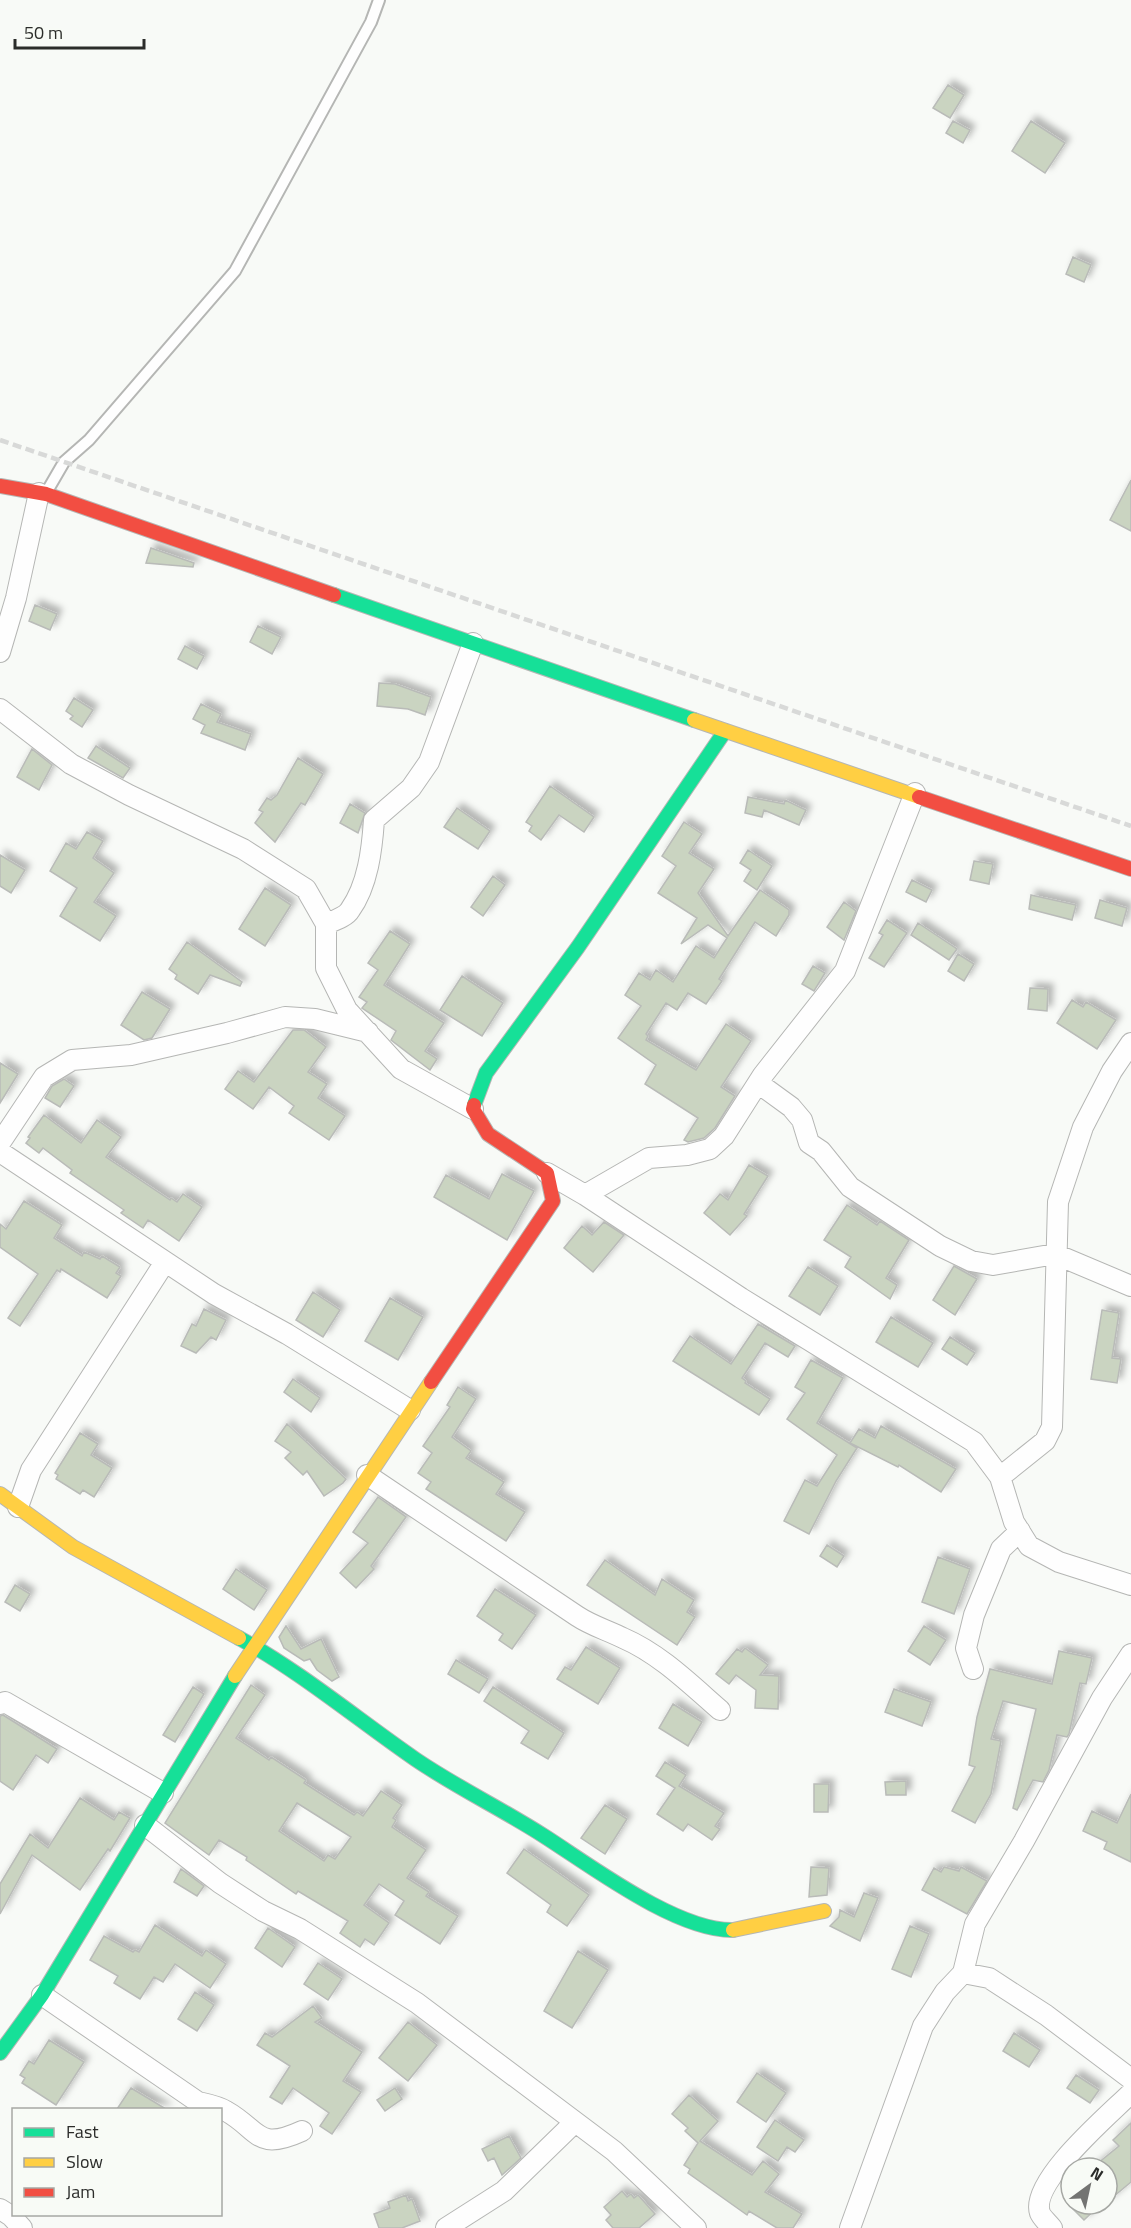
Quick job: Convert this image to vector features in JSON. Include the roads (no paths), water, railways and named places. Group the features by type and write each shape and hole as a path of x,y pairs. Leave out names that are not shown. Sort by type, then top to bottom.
{"street":[{"path":"0,486 42,493 1131,869"},
{"path":"0,652 42,493"},
{"path":"326,924 350,912 365,877 372,848 374,820 411,788 429,762 473,643"},
{"path":"0,709 71,764 129,795 243,849 306,889 326,924 326,968 347,1010 401,1069 473,1109 488,1134 547,1173 585,1195 741,1298 974,1442 1000,1477 1014,1522 1029,1546 1059,1562 1131,1585"},
{"path":"473,1109 475,1096 486,1073 578,947 726,731"},
{"path":"585,1195 649,1158 687,1155 710,1149 724,1136 758,1083 845,971 915,793"},
{"path":"0,1143 44,1077 72,1060 131,1055 285,1017 315,1019 368,1032"},
{"path":"1000,1477 1045,1441 1052,1427 1058,1202 1083,1126 1112,1071 1131,1043"},
{"path":"758,1083 791,1107 802,1120 809,1143 821,1151 850,1187 940,1246 971,1261 993,1265 1055,1254 1131,1286"},
{"path":"0,1152 214,1294 287,1334 410,1410"},
{"path":"0,2053 42,1995 253,1646 553,1200 547,1173"},
{"path":"18,1507 31,1470 165,1262"},
{"path":"367,1475 577,1616 597,1628 624,1638 654,1656 720,1710"},
{"path":"0,1494 74,1547 253,1646 418,1761 509,1813 630,1891 692,1922 717,1930 732,1930 824,1911"},
{"path":"973,1669 966,1648 974,1615 1001,1549 1020,1531"},
{"path":"850,2228 923,2026 945,1992 963,1973 975,1924 1024,1841 1101,1698 1131,1654"},
{"path":"0,1704 6,1702 163,1793"},
{"path":"145,1825 246,1900 300,1929 417,2004 614,2151 696,2228"},
{"path":"963,1973 989,1978 1046,2015 1131,2079"},
{"path":"42,1995 198,2102 219,2108"},
{"path":"1052,2228 1040,2213 1040,2198 1052,2173 1131,2093"},
{"path":"222,2109 246,2128 267,2140 285,2139 302,2132"},
{"path":"446,2228 504,2191 575,2122"},
{"path":"0,2209 11,2216 22,2228"}],"lane":[{"path":"42,493 64,462 88,440 235,271 380,0"}],"railway":[{"path":"0,440 1131,826"}]}
